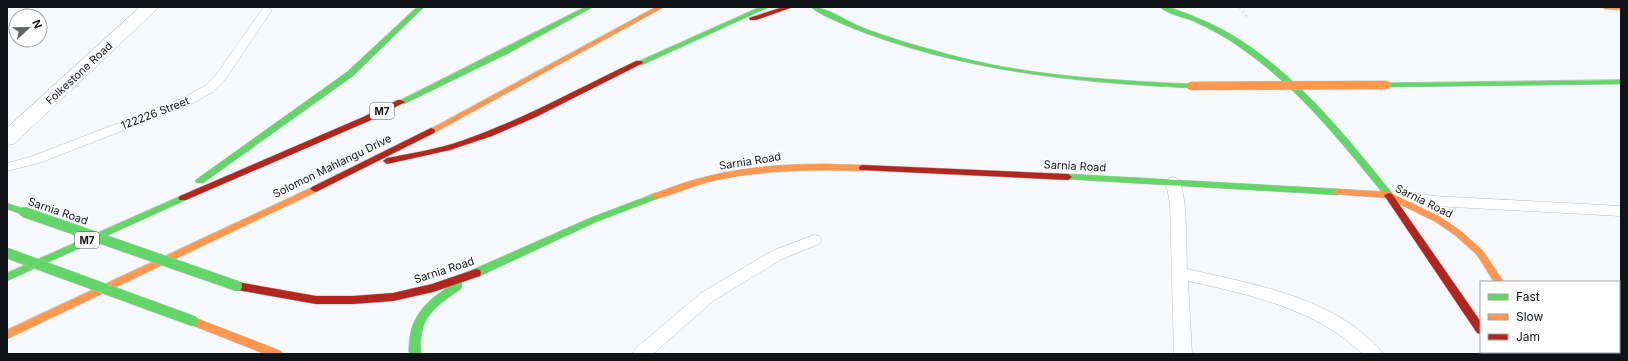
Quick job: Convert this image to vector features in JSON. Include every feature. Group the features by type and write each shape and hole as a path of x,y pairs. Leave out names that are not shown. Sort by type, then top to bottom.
{"main road":[{"path":"168,204 350,74 421,7"},
{"name":"M7","path":"7,277 168,204 366,119 506,51 590,7"},
{"name":"Solomon Mahlangu Drive","path":"7,335 365,165 661,7"},
{"path":"365,165 402,159 478,138 637,64 731,24 766,7"},
{"path":"731,24 790,7"},
{"path":"814,7 863,30 924,50 1015,70 1066,77 1157,85 1191,86 1621,82"},
{"path":"1163,7 1212,27 1229,37 1275,69 1295,87 1342,138 1389,195 1480,329"},
{"path":"1605,7 1621,8"},
{"name":"Sarnia Road","path":"7,206 237,286 316,300 353,300 393,297 433,288 478,272 593,220 651,198 706,180 760,170 824,166 1173,182 1389,195 1439,220 1459,234 1480,254 1498,281"},
{"path":"7,253 193,321 277,354"},
{"path":"415,354 413,343 417,323 436,301 478,272"}],"street":[{"name":"Folkestone Road","path":"7,139 150,7"}],"lane":[{"name":"122226 Street","path":"7,167 34,160 185,102 202,94 220,78 267,10"},
{"path":"1173,182 1177,204 1183,354"},
{"path":"1389,195 1434,201 1621,211"},
{"path":"640,354 707,297 777,255 814,240"},
{"path":"1179,272 1263,294 1308,309 1326,317 1344,329 1374,354"}],"traffic: fast":[{"path":"200,181 350,74 421,7"},
{"path":"401,102 506,51 590,7"},
{"path":"639,63 766,7"},
{"path":"814,7 856,27 901,44 949,57 1047,75 1144,84 1191,86"},
{"path":"1163,7 1197,20 1222,32 1275,70 1316,109 1389,195"},
{"path":"1386,85 1621,82"},
{"path":"1068,177 1338,192"},
{"path":"476,273 593,220 656,196"},
{"path":"7,277 183,198"},
{"path":"7,206 24,212"},
{"path":"24,212 237,286"},
{"path":"7,253 193,321"},
{"path":"415,354 414,342 419,322 431,306 457,286"}],"traffic: slow":[{"path":"431,131 661,7"},
{"path":"1605,7 1621,8"},
{"path":"1191,86 1386,85"},
{"path":"656,196 705,180 744,172 804,167 863,168"},
{"path":"7,335 315,189"},
{"path":"1338,192 1389,195 1439,220 1459,234 1480,253 1498,281"},
{"path":"193,321 277,354"}],"traffic: jam":[{"path":"753,18 790,7"},
{"path":"387,161 447,148 489,134 533,115 639,63"},
{"path":"183,198 366,119 401,102"},
{"path":"315,189 431,131"},
{"path":"863,168 1068,177"},
{"path":"1389,196 1480,329"},
{"path":"237,286 316,300 353,300 393,297 433,288 476,273"}]}
